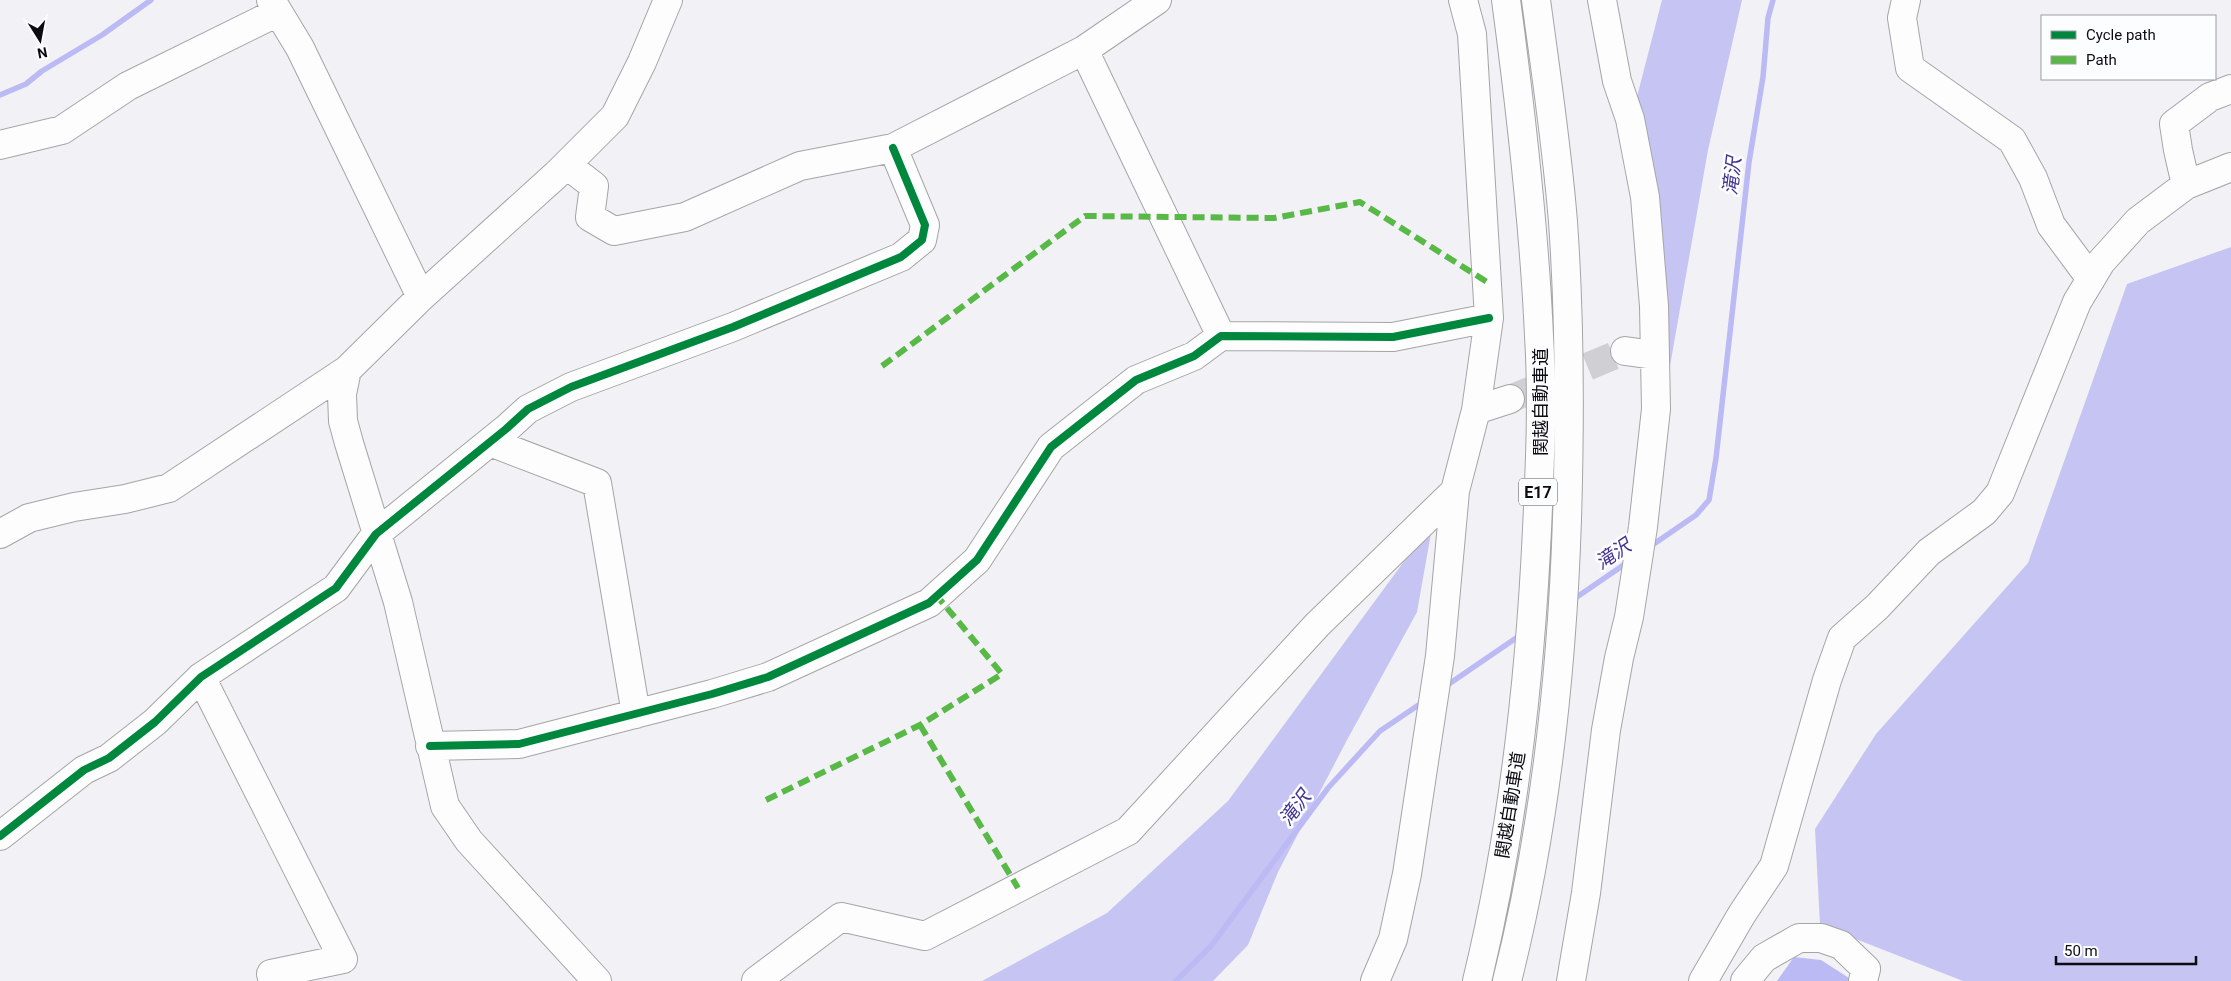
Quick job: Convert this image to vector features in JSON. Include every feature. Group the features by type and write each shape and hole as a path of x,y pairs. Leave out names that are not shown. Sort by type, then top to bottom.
{"main road":[{"path":"0,534 29,518 74,507 125,499 169,488 347,370 421,297 567,165 615,116 642,62 668,0"},
{"path":"567,165 594,186 590,217 614,231 685,217 800,166 893,148 1084,50 1157,0"},
{"path":"1375,981 1393,939 1407,874 1440,656 1455,491 1476,410 1489,318 1472,34 1463,0"},
{"name":"関越自動車道","path":"1477,981 1487,941 1509,823 1525,704 1534,587 1540,460 1540,339 1532,222 1506,0"},
{"name":"関越自動車道","path":"1507,981 1539,827 1556,704 1565,582 1569,465 1569,340 1563,221 1549,92 1536,0"},
{"path":"1571,981 1586,893 1606,730 1643,527 1656,409 1654,306 1645,197 1630,119 1617,81 1602,0"},
{"path":"1906,0 1902,18 1910,68 2012,140 2033,178 2051,225 2091,279"},
{"path":"0,145 62,130 128,86 274,6 300,48 421,297"},
{"path":"1084,50 1221,336"},
{"path":"2186,184 2174,124 2210,97 2231,89"},
{"path":"0,836 84,770 109,758 155,722 201,677 336,588 376,534 528,409 571,387 733,327 901,257 922,240 925,225 893,148"},
{"path":"1703,981 1742,914 1774,866 1827,680 1842,638 1877,607 1929,552 1984,512 2000,493 2077,302 2101,262 2138,220 2186,184 2231,167"},
{"path":"430,746 519,744 712,694 768,677 929,603 977,560 1050,447 1136,380 1194,356 1221,336 1393,336 1489,318"},
{"path":"1625,351 1654,355"},
{"path":"347,370 342,394 343,421 398,602 430,746 446,806 469,840 597,981"},
{"path":"1476,410 1510,400"},
{"path":"490,442 597,483 636,714"},
{"path":"756,981 841,917 925,936 1128,830 1317,625 1455,491"},
{"path":"201,677 342,959 271,974 272,981"},
{"path":"1745,981 1764,958 1799,938 1821,938 1840,945 1866,969 1863,981"}],"shaded area":[{"path":"1662,0 1742,0 1708,150 1664,400 1632,116"},
{"path":"2231,247 2231,981 1963,981 1820,925 1815,829 1876,734 2028,563 2127,284"},
{"path":"1433,522 1417,612 1278,872 1248,945 1213,981 982,981 1107,913 1228,801"},
{"path":"1794,957 1821,960 1849,978 1849,981 1777,981"}],"waterway":[{"path":"0,95 26,84 42,71 102,35 151,0"},
{"name":"滝沢","path":"1648,548 1696,515 1709,500 1716,458 1749,162 1763,77 1768,18 1773,0"},
{"name":"滝沢","path":"1571,601 1628,562"},
{"name":"滝沢","path":"1443,688 1522,634"},
{"name":"滝沢","path":"1176,981 1211,946 1328,788 1380,731 1423,702"}],"tunnel":[{"path":"1510,399 1625,351"}],"marked path":[{"path":"882,366 1085,216 1274,218 1360,202 1487,282"},
{"path":"766,800 920,725 1002,674 937,596"},
{"path":"920,725 1018,888"}],"cycle path":[{"path":"0,836 84,770 109,758 155,722 201,677 336,588 376,534 528,409 571,387 733,327 901,257 922,240 925,225 893,148"},
{"path":"430,746 519,744 712,694 768,677 929,603 977,560 1051,447 1136,380 1194,356 1221,336 1393,337 1489,318"}]}
